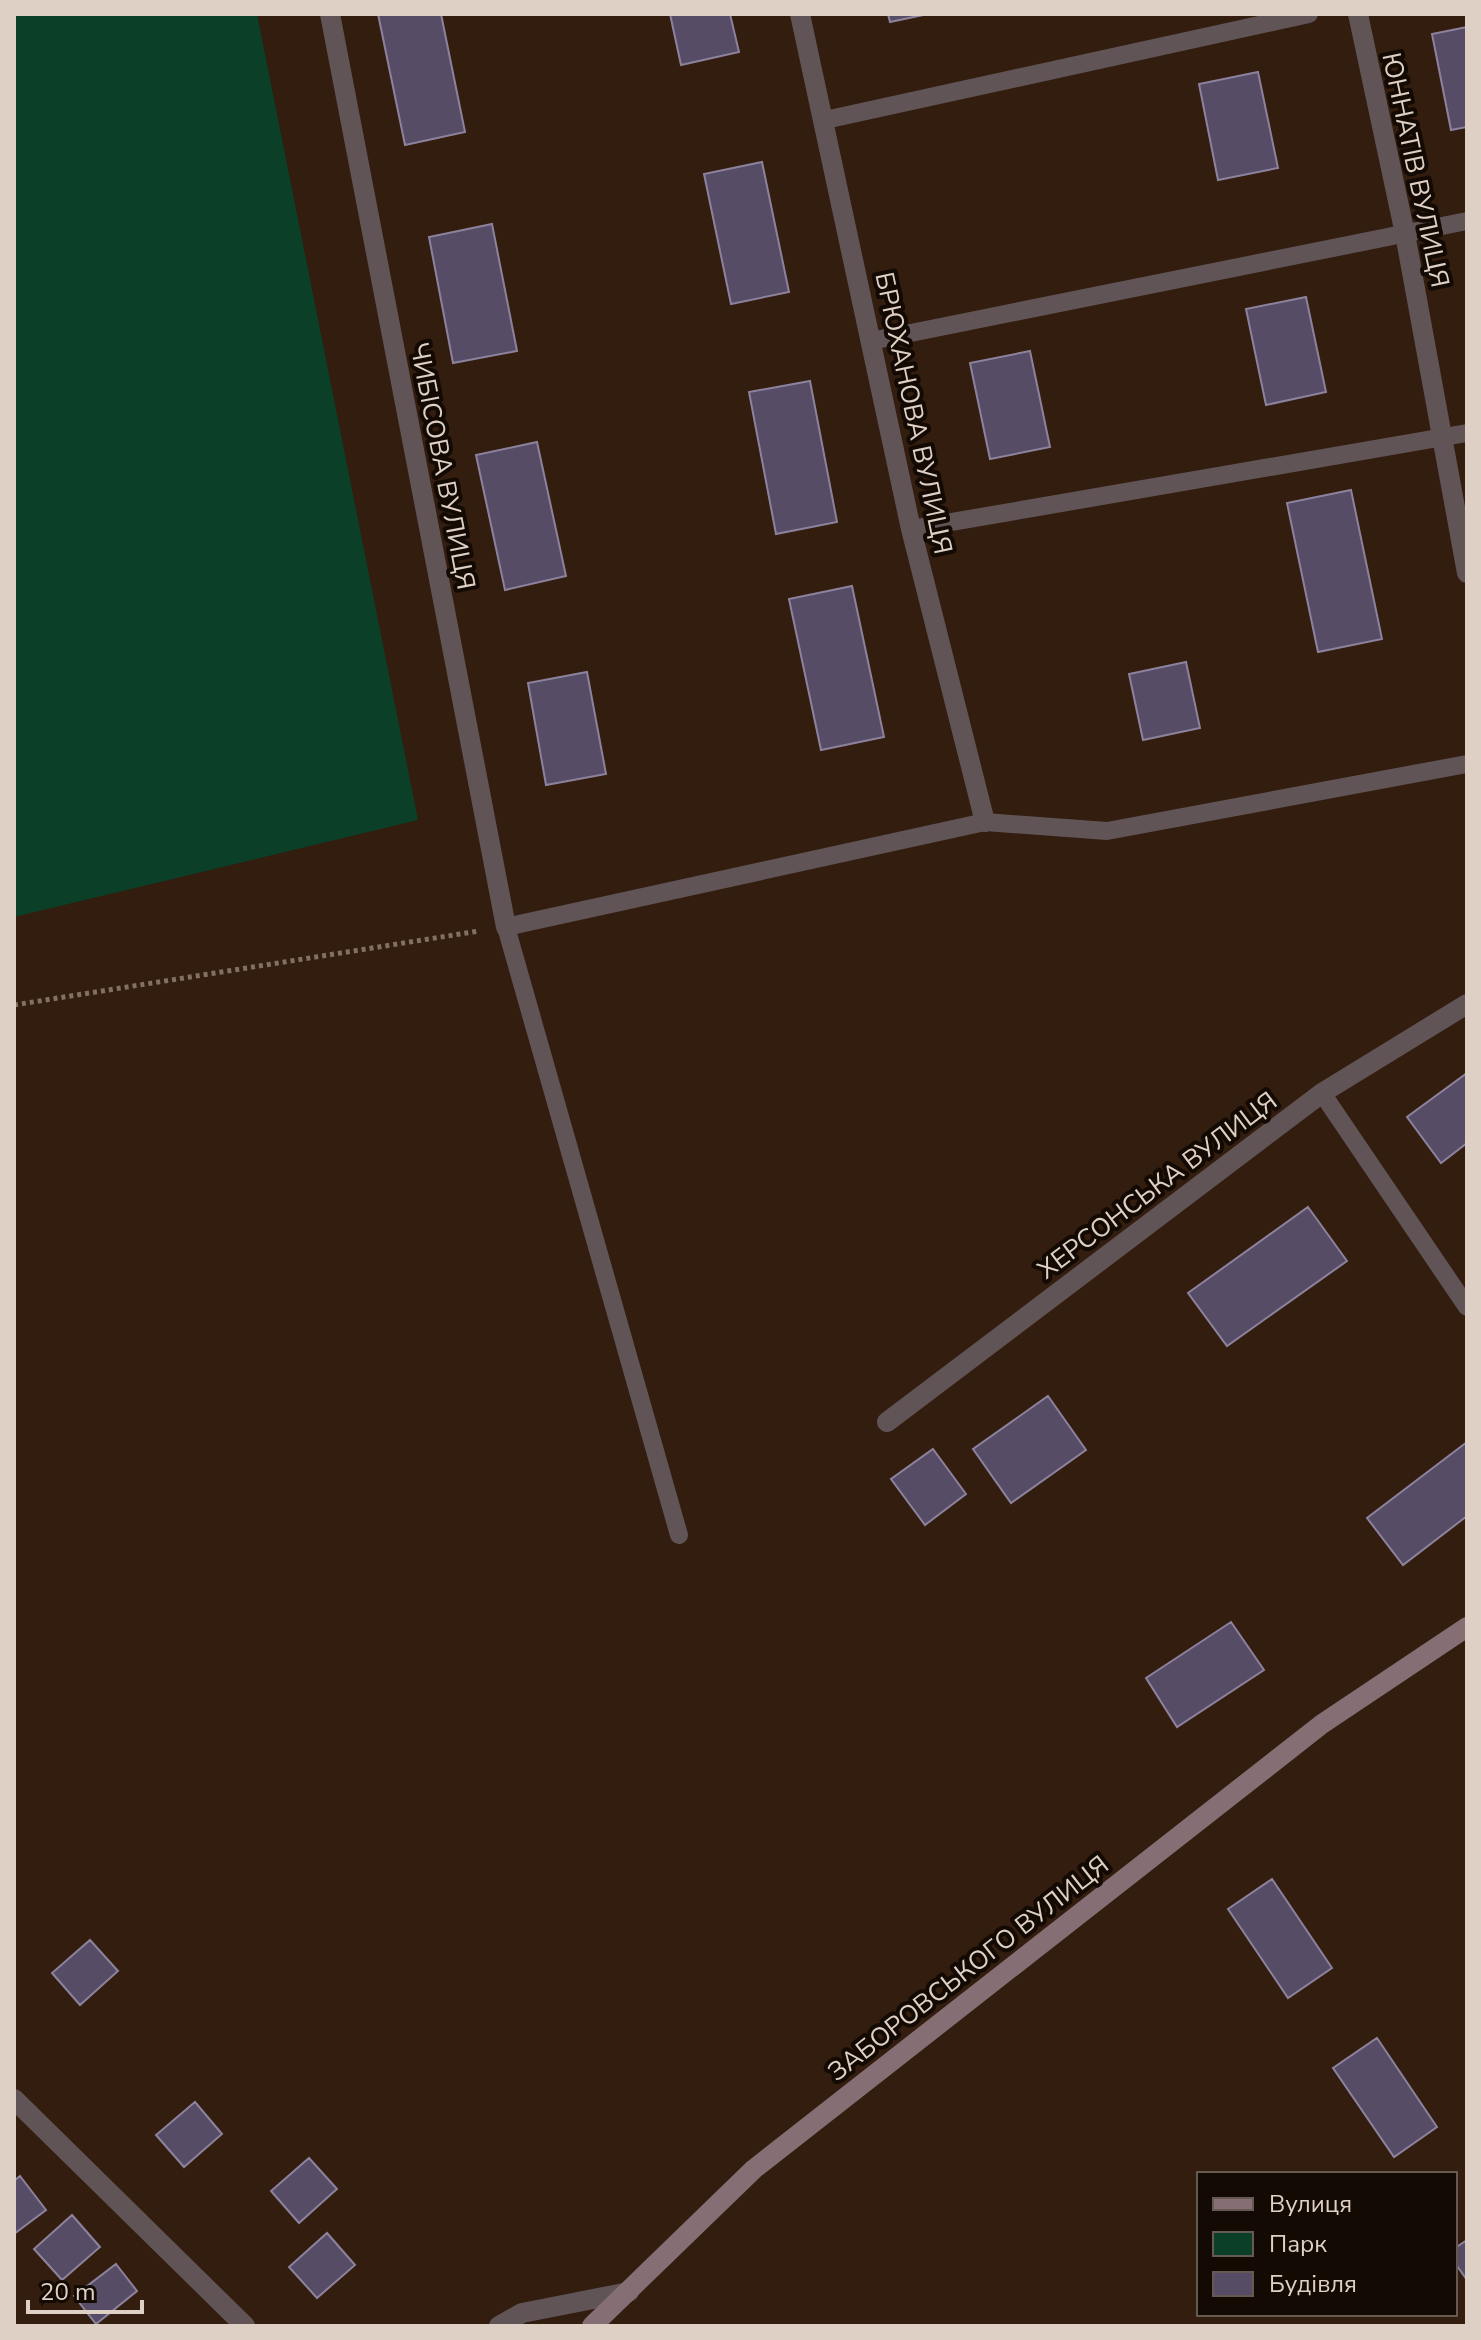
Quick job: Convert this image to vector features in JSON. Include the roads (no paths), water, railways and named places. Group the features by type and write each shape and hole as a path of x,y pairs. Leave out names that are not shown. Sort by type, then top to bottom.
{"main road":[{"name":"ЗАБОРОВСЬКОГО ВУЛИЦЯ","path":"592,2326 754,2169 1322,1724 1467,1627"}],"street":[{"name":"ЧИБІСОВА ВУЛИЦЯ","path":"330,14 506,927"},
{"name":"БРЮХАНОВА ВУЛИЦЯ","path":"800,14 911,529 985,822"},
{"name":"ЮННАТІВ ВУЛИЦЯ","path":"1358,14 1405,234 1467,573"},
{"name":"ХЕРСОНСЬКА ВУЛИЦЯ","path":"887,1422 1322,1093 1467,1004"},
{"path":"14,2099 245,2326"},
{"path":"499,2326 522,2313 629,2292"}],"lane":[{"path":"825,120 1309,14"},
{"path":"871,341 1467,221"},
{"path":"911,529 1467,433"},
{"path":"679,1535 506,927 985,822 1107,831 1467,764"},
{"path":"1322,1093 1467,1307"}]}
